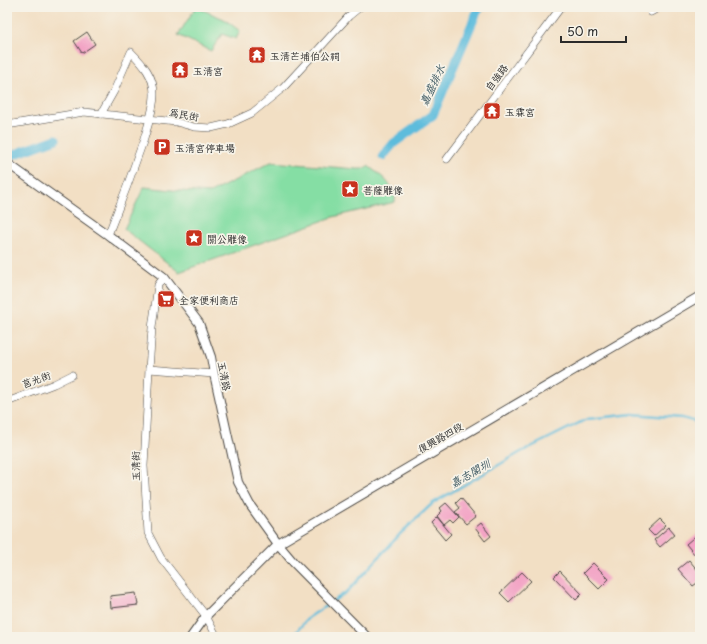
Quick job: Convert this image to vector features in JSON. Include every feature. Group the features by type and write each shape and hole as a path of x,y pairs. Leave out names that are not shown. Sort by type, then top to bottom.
{"street":[{"name":"為民街","path":"7,125 84,112 176,122 194,127 211,128 228,124 252,113 283,88 349,16 360,7"},
{"name":"自強路","path":"448,159 561,7"},
{"path":"651,12 660,7"},
{"path":"101,114 114,91 131,52 147,69 152,81 154,95 150,119 135,167 108,235"},
{"name":"玉清路","path":"10,164 164,277 199,323 211,357 238,482 250,505 278,544 294,563 368,637"},
{"name":"玉清街","path":"164,277 158,285 148,368 144,466 148,533 161,558 206,616 217,637"},
{"name":"復興路四段","path":"191,637 206,616 278,544 700,296"},
{"path":"148,368 214,374"},
{"name":"莒光街","path":"7,402 54,384 72,375"}],"green space":[{"path":"196,7 224,19 240,31 236,39 222,34 211,51 178,35"},
{"path":"271,162 357,169 362,169 368,166 382,177 390,186 395,196 395,202 333,217 179,272 124,229 144,187 210,193"}],"building":[{"path":"87,32 95,44 82,53 74,41"},
{"path":"461,498 476,516 466,524 455,512 460,508 456,503"},
{"path":"446,503 459,517 453,523 450,520 444,525 437,516 442,511 440,508"},
{"path":"437,517 451,534 445,540 431,523"},
{"path":"660,519 666,525 654,536 648,530"},
{"path":"481,523 491,536 485,541 475,528"},
{"path":"669,527 675,534 660,547 654,540"},
{"path":"699,533 700,551 695,555 686,544"},
{"path":"689,560 700,573 700,581 693,586 678,569"},
{"path":"593,563 609,579 599,589 583,573"},
{"path":"560,571 582,594 576,600 554,577"},
{"path":"522,572 531,581 509,602 500,593"},
{"path":"136,593 138,605 111,608 110,596"}],"waterway":[{"name":"嘉盛排水","path":"383,156 394,143 433,115 477,12 481,7"},
{"path":"7,157 56,139"},
{"name":"嘉志閣圳","path":"292,637 308,618 348,591 400,534 433,503 521,452 587,419 633,414 682,418 700,423"}],"place":[{"name":"玉清芒埔伯公祠","path":"257,55"},
{"name":"玉清宮","path":"180,70"},
{"name":"玉霖宮","path":"492,111"},
{"name":"玉清宮停車場","path":"162,147"},
{"name":"菩薩雕像","path":"350,189"},
{"name":"關公雕像","path":"194,238"},
{"name":"全家便利商店","path":"166,299"}]}
